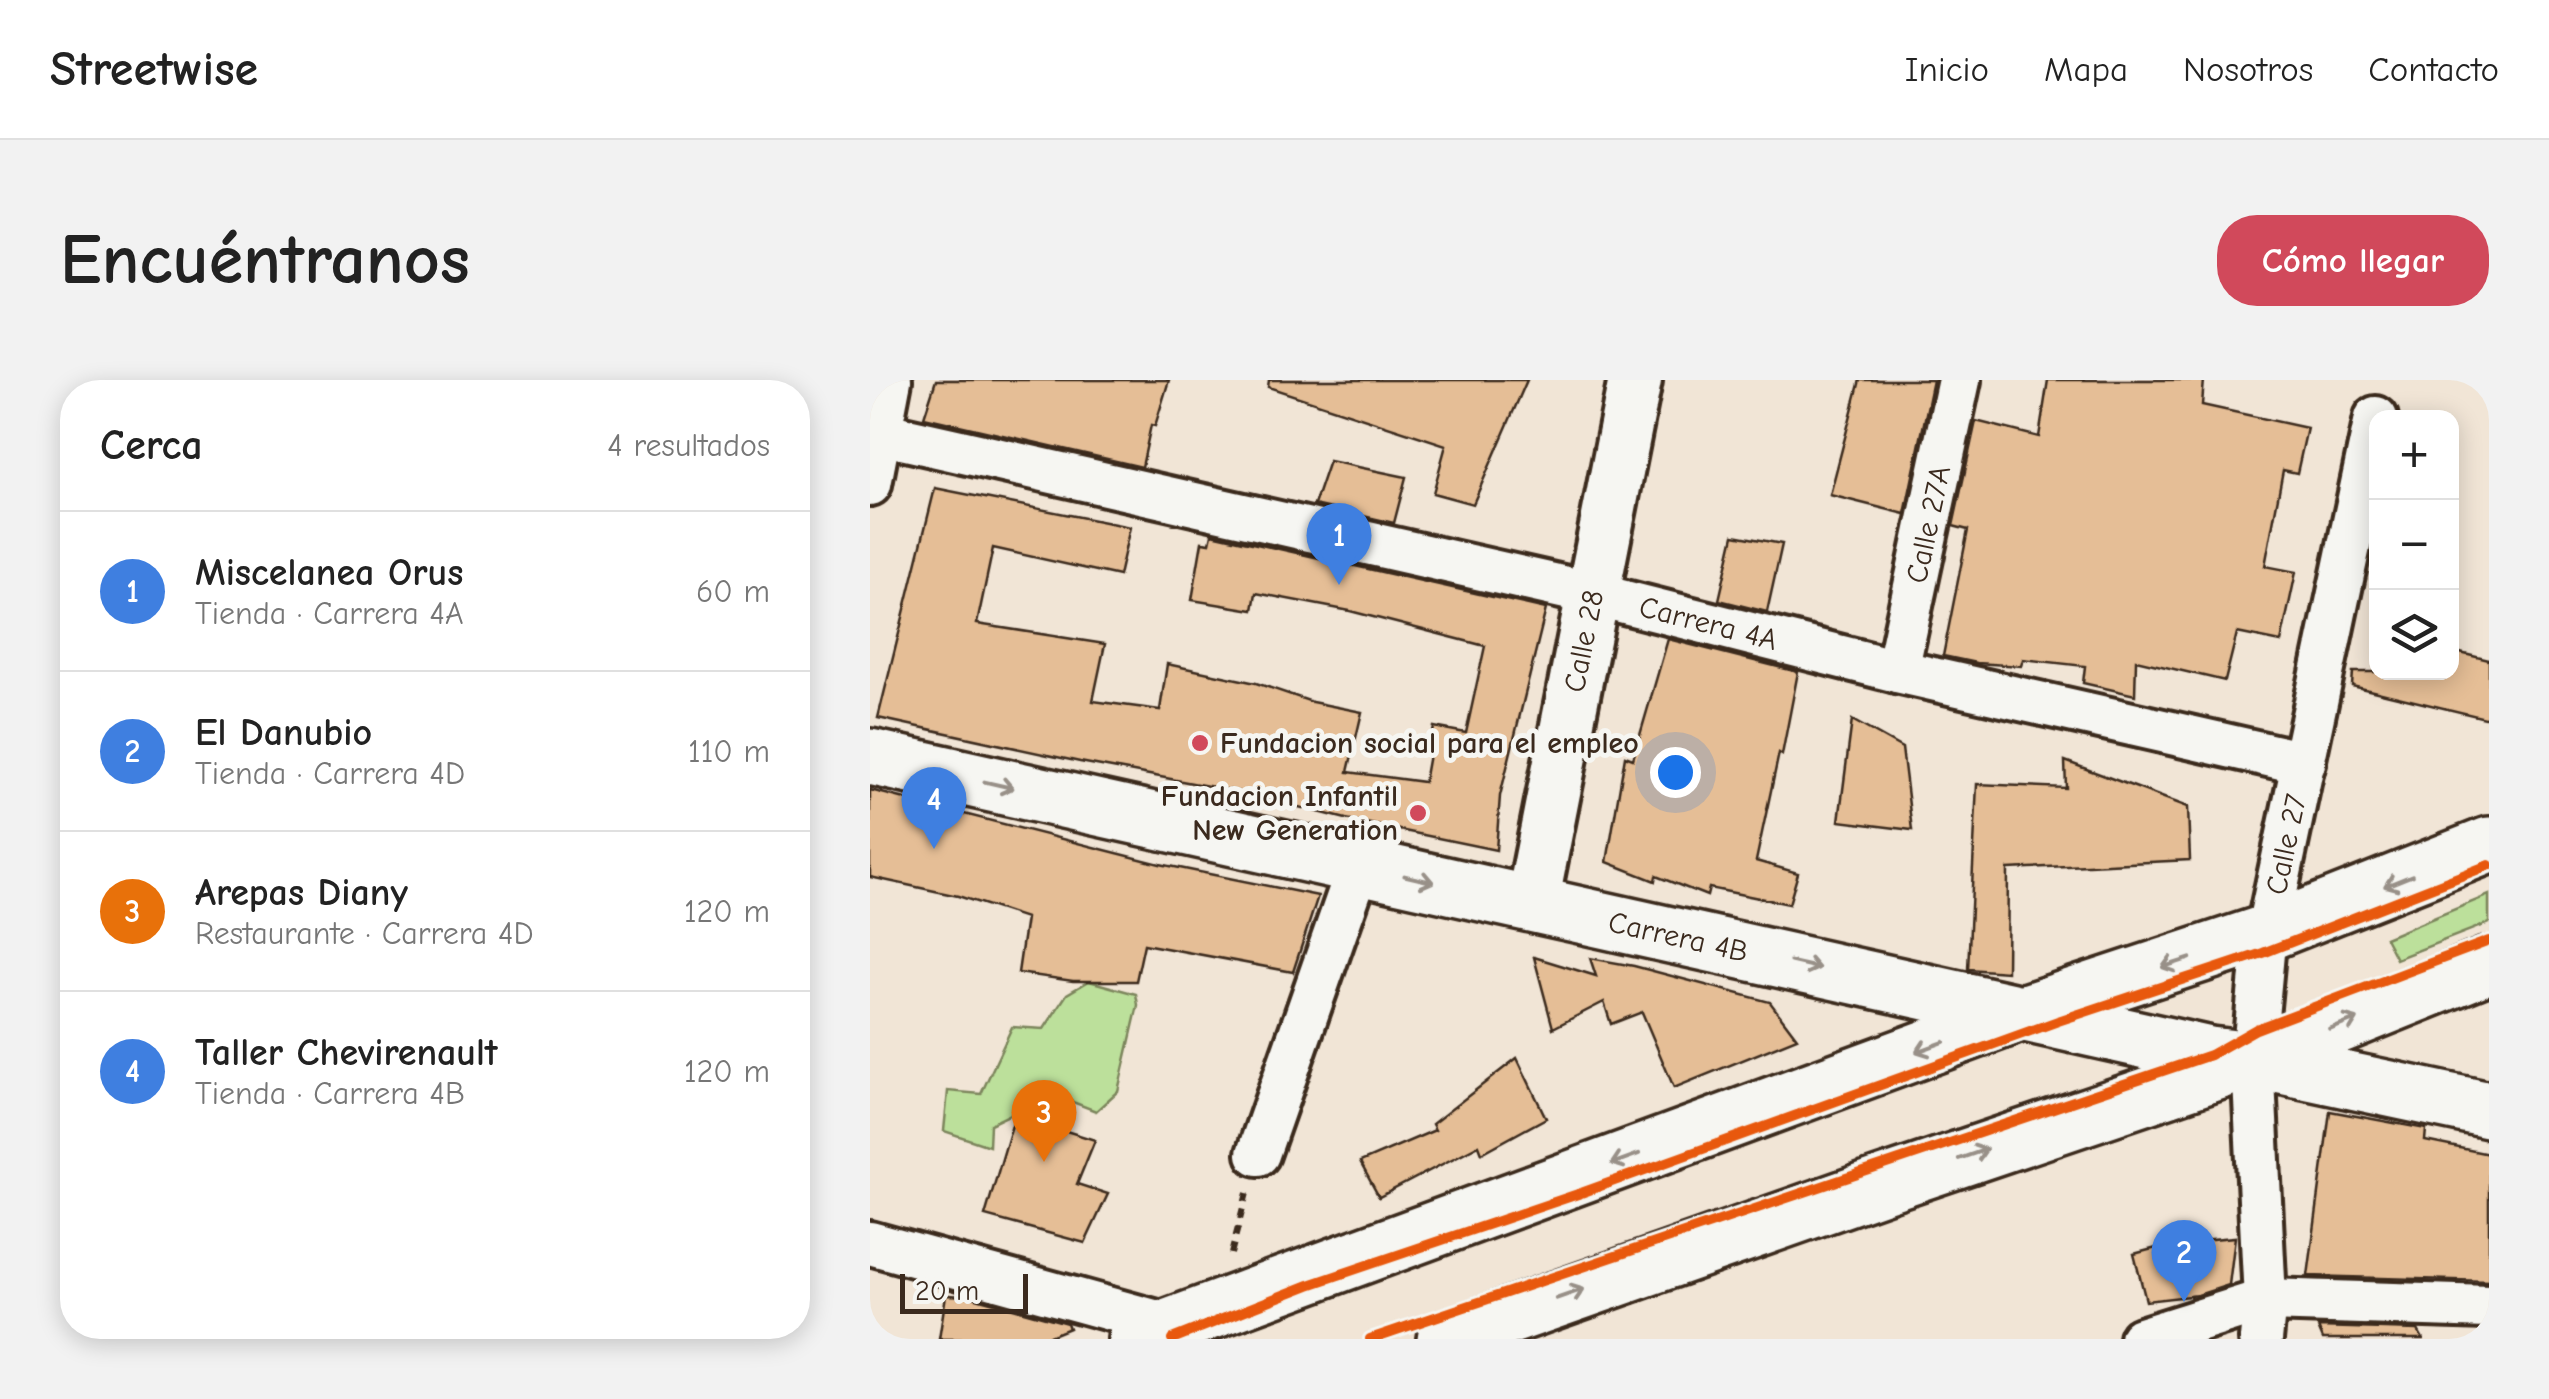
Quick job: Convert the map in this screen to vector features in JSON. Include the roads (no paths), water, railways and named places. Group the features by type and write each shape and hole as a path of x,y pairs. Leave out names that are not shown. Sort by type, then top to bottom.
{"main road":[{"name":"Carrera 4B","path":"870,757 2210,1055 2253,1060 2489,1110"},
{"path":"1174,1325 2022,1013 2268,932 2489,846"},
{"path":"1466,1335 2253,1060 2489,965"}],"street":[{"path":"870,484 890,380"},
{"name":"Calle 28","path":"1532,904 1635,380"},
{"name":"Calle 27A","path":"1897,671 1958,380"},
{"name":"Calle 27","path":"2378,410 2384,380"},
{"name":"Carrera 4A","path":"880,433 1593,594 1897,671 2304,764"},
{"name":"Calle 27","path":"2263,1320 2253,1060 2263,953 2369,456"},
{"path":"1258,1154 1359,865"},
{"path":"870,1243 1174,1325"},
{"path":"2141,1339 2263,1320 2489,1308"}],"place":[{"name":"Miscelanea Orus","path":"1339,585"},
{"name":"Fundacion social para el empleo","path":"1200,743"},
{"name":"Fundacion Infantil New Generation","path":"1418,813"},
{"name":"Taller Chevirenault","path":"934,849"},
{"name":"Arepas Diany","path":"1044,1162"},
{"name":"El Danubio","path":"2184,1302"}]}
